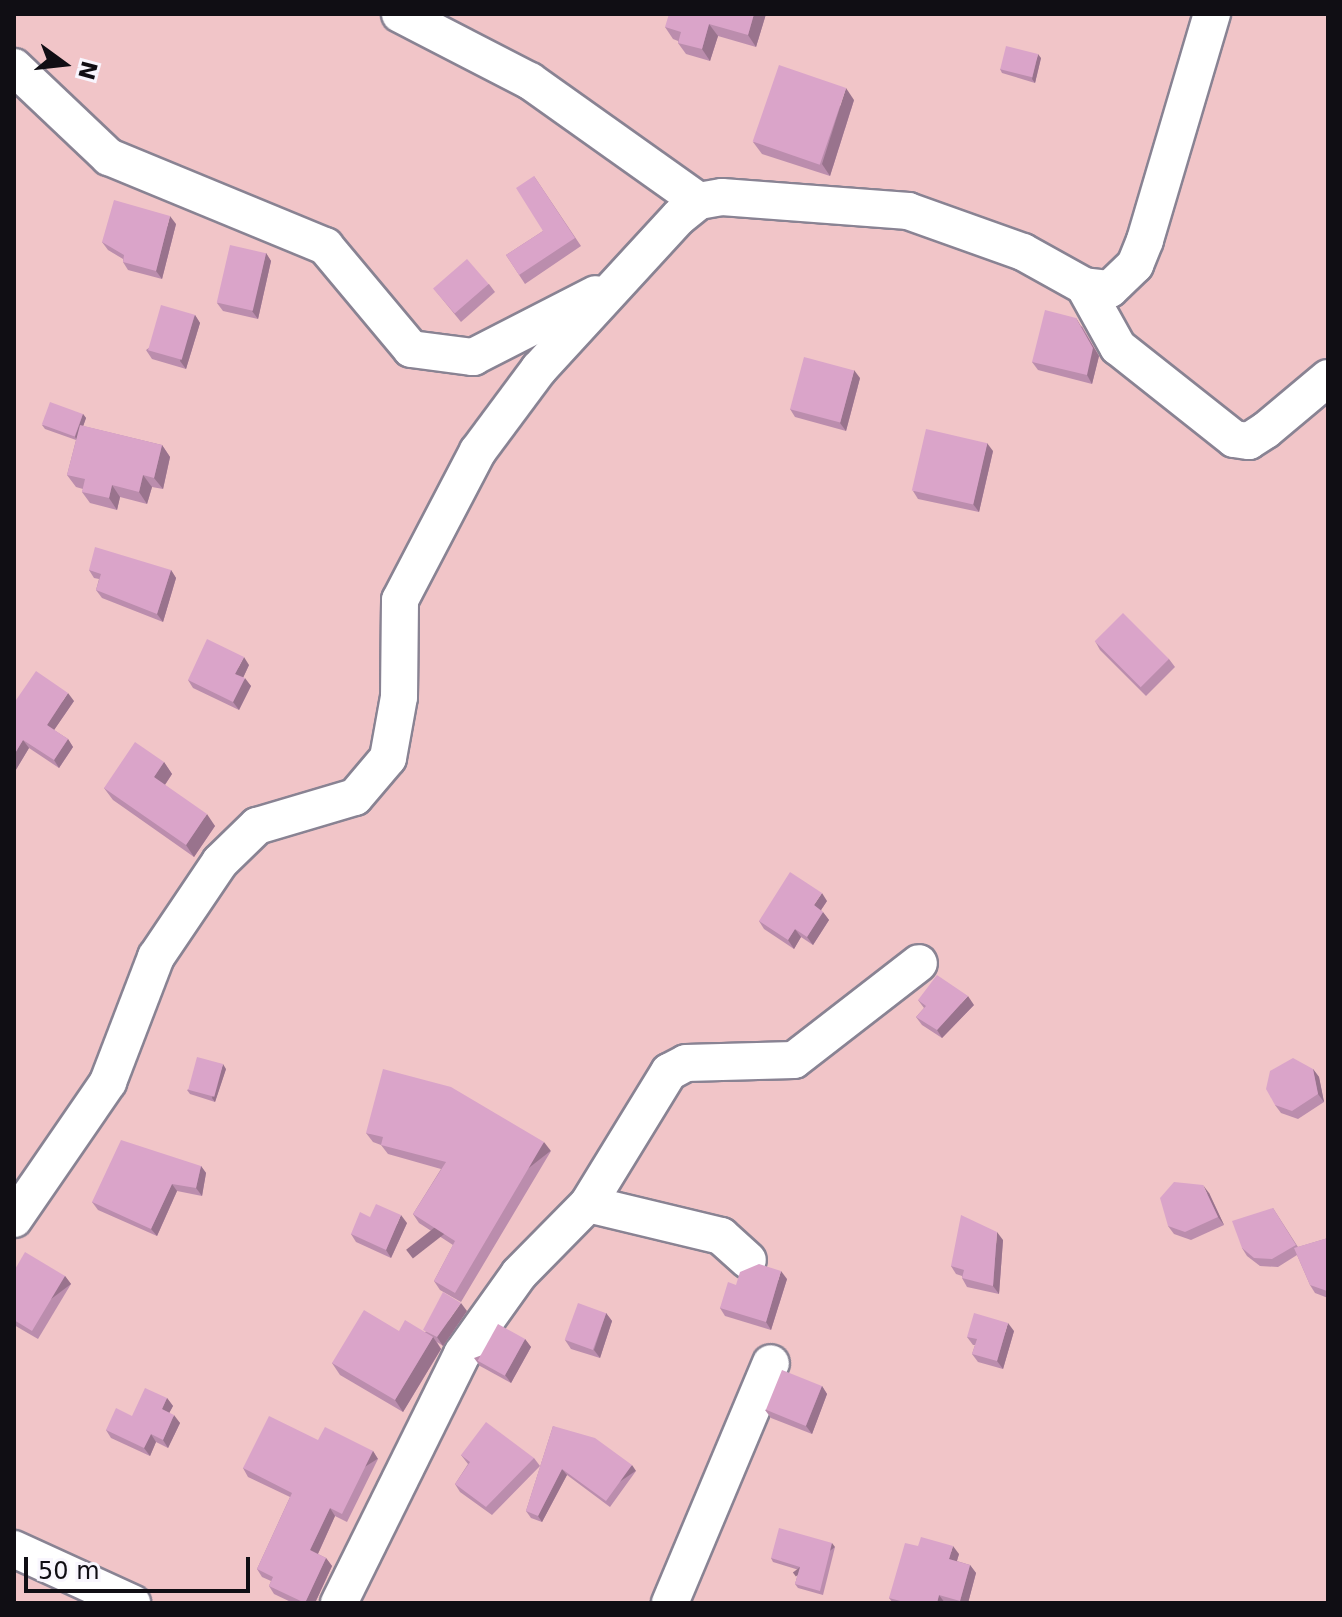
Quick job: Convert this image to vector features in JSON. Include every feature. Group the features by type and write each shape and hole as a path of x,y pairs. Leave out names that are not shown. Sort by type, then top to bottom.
{"street":[{"path":"400,14 530,81 699,201 773,197 908,211 1023,252 1084,286 1121,285 1135,265 1212,14"},
{"path":"14,67 109,157 325,246 411,349 449,358 494,350 619,282"},
{"path":"14,1219 108,1082 156,957 220,862 257,826 355,797 388,758 404,589 504,414 619,282 699,201"},
{"path":"1084,286 1118,347 1234,439 1249,441 1266,430 1328,378"},
{"path":"339,1603 462,1354 519,1274 588,1204 675,1068 794,1060 919,963"},
{"path":"588,1204 721,1236 748,1260"},
{"path":"670,1603 771,1363"},
{"path":"14,1549 115,1600"}],"shaded area":[{"path":"14,14 1328,14 1328,1603 14,1603"}],"building":[{"path":"669,14 754,14 748,35 709,24 702,49 678,43 681,32 665,27"},
{"path":"1006,46 1038,54 1032,77 1000,69"},
{"path":"779,65 846,88 820,165 753,142"},
{"path":"534,176 575,238 519,275 506,255 543,231 516,188"},
{"path":"114,200 170,216 156,271 123,262 124,255 102,242"},
{"path":"230,245 266,253 253,311 217,302"},
{"path":"467,259 489,284 455,313 433,289"},
{"path":"161,305 195,315 182,360 148,350"},
{"path":"1045,310 1076,318 1093,348 1087,375 1032,362"},
{"path":"804,357 854,370 840,423 790,409"},
{"path":"50,402 83,414 75,437 42,425"},
{"path":"80,425 162,445 154,478 143,475 139,492 112,485 109,498 82,492 85,479 67,475"},
{"path":"926,429 987,443 973,505 912,490"},
{"path":"95,547 171,570 157,614 96,590 101,574 89,570"},
{"path":"1123,613 1169,659 1141,687 1095,641"},
{"path":"207,639 244,657 235,674 245,678 233,702 188,680"},
{"path":"36,671 68,693 47,725 68,739 54,760 23,740 14,755 14,703"},
{"path":"135,742 164,762 154,777 207,814 186,845 104,788"},
{"path":"790,872 822,893 814,905 823,912 807,937 795,929 788,940 759,921"},
{"path":"937,975 968,996 937,1030 916,1017 926,1006 918,1000"},
{"path":"197,1057 223,1064 214,1097 188,1090"},
{"path":"1293,1058 1313,1069 1318,1094 1292,1111 1275,1105 1266,1089 1270,1071"},
{"path":"383,1069 451,1087 544,1142 455,1293 434,1281 455,1241 413,1214 446,1162 381,1145 383,1137 366,1133"},
{"path":"121,1140 201,1166 196,1188 172,1184 151,1229 92,1202"},
{"path":"1174,1182 1203,1185 1218,1217 1185,1232 1168,1226 1160,1198"},
{"path":"376,1204 401,1215 386,1250 351,1234 360,1212 370,1217"},
{"path":"1273,1208 1296,1245 1272,1259 1254,1258 1242,1248 1232,1221"},
{"path":"961,1215 997,1232 993,1286 962,1278 964,1270 951,1266"},
{"path":"1328,1238 1327,1291 1310,1285 1294,1248"},
{"path":"25,1252 65,1276 32,1331 14,1320 14,1271"},
{"path":"759,1264 781,1271 766,1322 720,1308 728,1282 736,1285 740,1272"},
{"path":"443,1292 461,1303 437,1337 423,1330"},
{"path":"578,1303 606,1313 593,1350 565,1340"},
{"path":"364,1310 399,1331 405,1320 433,1337 395,1400 332,1363"},
{"path":"974,1313 1008,1323 997,1361 972,1354 977,1339 967,1337"},
{"path":"498,1324 525,1339 505,1376 478,1361"},
{"path":"782,1370 822,1386 806,1426 766,1410"},
{"path":"145,1388 167,1398 162,1409 174,1415 163,1440 151,1434 144,1448 106,1430 116,1408 132,1416"},
{"path":"269,1416 318,1440 325,1427 373,1451 342,1514 330,1508 310,1550 326,1558 305,1603 269,1586 273,1577 257,1569 292,1493 243,1468"},
{"path":"486,1422 534,1458 486,1507 455,1484 470,1462 461,1455"},
{"path":"553,1426 595,1438 632,1465 606,1501 562,1469 538,1516 526,1511"},
{"path":"779,1528 832,1543 820,1591 795,1584 800,1567 771,1558"},
{"path":"921,1537 953,1546 949,1559 970,1565 960,1601 939,1595 937,1603 908,1603 889,1598 905,1543 918,1546"}]}
